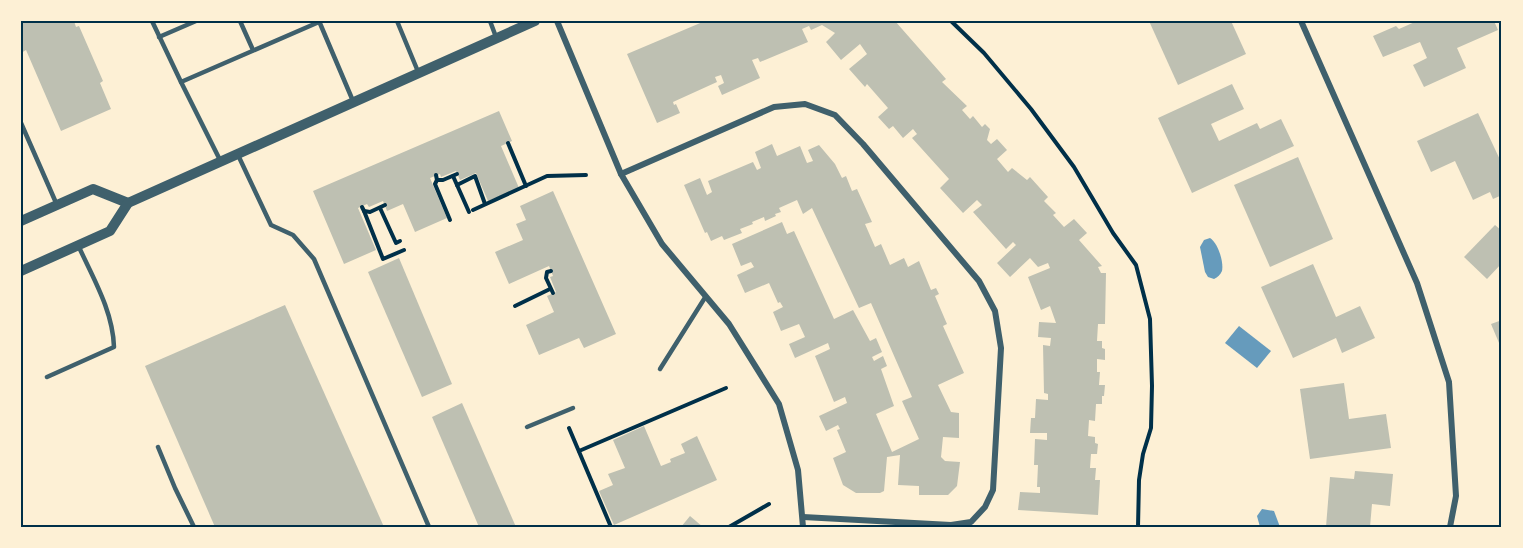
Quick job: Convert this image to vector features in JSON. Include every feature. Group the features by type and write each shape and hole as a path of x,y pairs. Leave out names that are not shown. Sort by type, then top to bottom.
{"street":[{"path":"21,271 110,231 128,203 535,21"},
{"path":"557,21 621,174 662,244 729,324 779,404 798,470 803,527"},
{"path":"1301,21 1417,283 1449,382 1456,496 1450,527"},
{"path":"621,174 774,107 805,104 835,115 863,144 979,281 995,311 1001,348 993,490 985,507 971,522 951,525 803,517"},
{"path":"21,221 93,189 128,203"}],"lane":[{"path":"152,21 221,163"},
{"path":"159,37 196,21"},
{"path":"240,21 253,50"},
{"path":"181,82 319,21 354,103"},
{"path":"397,21 419,74"},
{"path":"490,21 497,39"},
{"path":"21,123 57,205"},
{"path":"238,155 271,225 293,235 314,258 429,527"},
{"path":"47,377 114,347 113,327 104,300 78,245"},
{"path":"660,369 706,296"},
{"path":"527,428 573,408"},
{"path":"158,447 195,527"}],"path":[{"path":"951,21 984,53 1031,109 1074,167 1113,233 1136,265 1150,319 1152,386 1151,428 1143,454 1139,480 1138,527"},
{"path":"508,143 526,186"},
{"path":"450,220 435,184 436,177 443,180 455,175 457,184 471,211 547,176 586,175"},
{"path":"457,184 475,176 486,204"},
{"path":"400,241 396,243 383,207 370,212 363,209 383,259 404,250"},
{"path":"515,306 551,291 546,278 548,272 551,271"},
{"path":"579,451 726,388"},
{"path":"569,428 610,527"},
{"path":"729,527 769,504"}],"water":[{"path":"1210,238 1218,248 1222,263 1222,271 1214,279 1208,277 1205,272 1200,247 1204,240"},
{"path":"1239,326 1271,351 1257,368 1225,343"},
{"path":"1262,509 1274,511 1280,527 1260,527 1257,516"}],"building":[{"path":"21,21 74,21 76,27 79,26 103,81 100,83 111,109 61,131 26,50 21,53"},
{"path":"705,21 895,21 946,79 942,82 967,106 962,110 970,119 973,116 982,127 985,124 990,129 987,140 991,144 997,139 1007,150 997,159 1008,172 1012,168 1027,180 1030,177 1048,197 1044,201 1056,213 1053,215 1064,227 1074,219 1087,233 1079,240 1102,266 1098,267 1101,273 1106,273 1105,324 1098,324 1097,341 1102,341 1102,348 1105,349 1105,360 1097,359 1097,372 1100,372 1099,385 1105,385 1104,396 1102,396 1102,404 1096,404 1095,421 1089,420 1088,436 1095,437 1095,443 1098,444 1097,454 1091,454 1090,468 1096,468 1095,480 1100,480 1098,515 1018,510 1020,492 1040,493 1040,487 1037,487 1038,465 1034,465 1035,439 1047,440 1047,433 1030,433 1031,418 1035,418 1036,399 1048,400 1048,394 1044,393 1043,345 1050,346 1051,338 1038,337 1039,322 1056,323 1050,306 1041,310 1028,277 1050,268 1048,263 1038,267 1030,258 1010,277 997,263 1016,245 1013,242 1006,249 973,212 982,205 977,200 963,213 940,188 949,179 912,138 917,134 913,129 903,138 893,126 889,129 878,117 888,108 867,84 865,87 849,69 867,54 860,44 841,60 826,42 835,33 822,25 811,30 809,26 802,29 808,42 760,62 758,58 752,60 760,78 722,95 718,86 724,83 721,75 715,77 717,82 673,102 680,113 657,123 627,54"},
{"path":"1149,21 1231,21 1246,54 1178,85"},
{"path":"1417,21 1494,21 1498,30 1457,48 1466,68 1424,87 1413,65 1427,58 1420,42 1383,57 1373,36 1396,26 1399,29"},
{"path":"1232,84 1244,109 1211,124 1219,141 1257,123 1260,129 1281,119 1294,146 1192,193 1158,118"},
{"path":"499,111 512,141 501,146 519,188 488,201 476,173 460,180 456,171 441,177 440,174 430,178 447,218 415,232 403,204 387,211 383,201 369,207 367,204 358,208 376,250 344,264 313,191"},
{"path":"1478,113 1502,164 1502,195 1493,199 1490,192 1473,200 1455,161 1431,172 1417,141"},
{"path":"772,144 777,156 800,146 807,163 813,161 808,150 819,145 835,164 842,178 846,176 852,191 857,189 872,222 865,224 875,247 881,244 890,265 904,258 908,267 919,261 931,290 936,288 939,294 935,296 947,324 943,326 964,373 938,385 951,412 959,413 959,438 943,437 941,457 945,461 960,462 957,486 948,495 919,495 919,486 898,485 900,455 887,457 884,491 856,493 843,485 833,458 846,452 837,430 840,429 838,425 826,431 819,416 847,403 845,397 834,402 815,356 830,349 828,343 795,358 789,344 805,337 799,324 781,331 773,312 783,307 780,302 778,303 769,283 745,293 737,275 754,267 751,262 741,266 732,244 782,222 787,234 794,231 834,319 853,310 870,341 876,338 882,352 872,357 874,361 883,356 887,366 881,369 894,406 876,414 892,452 919,439 902,401 912,397 871,303 859,308 812,208 803,214 797,200 779,208 781,212 775,214 776,216 765,221 764,217 752,222 753,224 740,229 742,233 724,240 722,236 711,241 707,232 705,233 684,185 700,178 707,195 712,192 708,181 753,162 757,170 761,168 755,152"},
{"path":"1298,157 1333,239 1270,267 1234,185"},
{"path":"553,191 616,334 584,348 579,338 539,355 526,325 554,312 547,296 556,292 550,277 553,276 549,266 509,284 495,252 523,240 516,224 526,220 520,206"},
{"path":"1495,225 1502,231 1502,263 1487,279 1464,257"},
{"path":"399,258 452,384 422,397 368,272"},
{"path":"1313,264 1336,317 1360,306 1375,338 1342,353 1336,338 1293,358 1261,287"},
{"path":"285,305 384,527 215,527 145,366"},
{"path":"1502,320 1502,350 1491,324"},
{"path":"1344,383 1349,419 1386,414 1391,448 1310,459 1300,389"},
{"path":"462,403 516,527 479,527 432,417"},
{"path":"644,426 661,466 671,462 670,459 685,453 681,444 697,436 717,480 614,525 599,491 613,485 608,474 625,468 613,440"},
{"path":"1355,471 1393,474 1390,506 1372,504 1370,527 1326,527 1330,477 1354,479"},
{"path":"690,516 703,527 681,527"}]}
